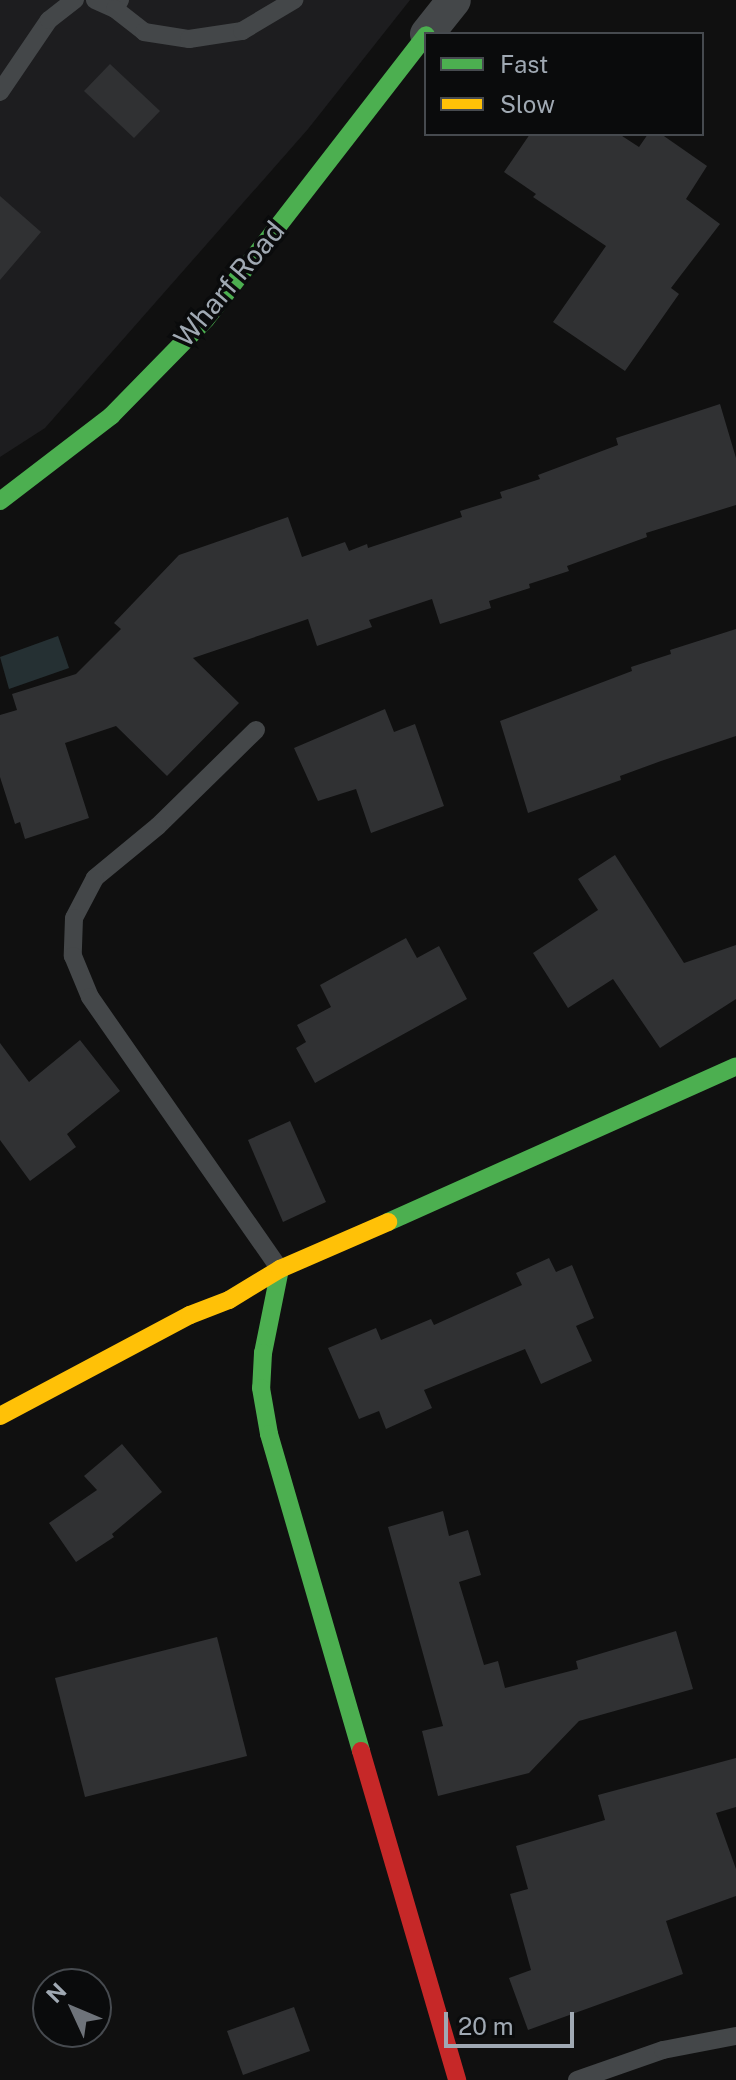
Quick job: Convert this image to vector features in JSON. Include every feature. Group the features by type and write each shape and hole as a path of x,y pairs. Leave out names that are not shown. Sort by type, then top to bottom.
{"street":[{"name":"Wharf Road","path":"429,32 454,0"},
{"name":"Wharf Road","path":"0,501 111,416 206,319 424,39"},
{"path":"0,1416 190,1315 229,1300 280,1269 526,1163 736,1066"},
{"path":"280,1269 263,1353 261,1388 269,1434 457,2080"}],"lane":[{"path":"0,92 49,20 75,0"},
{"path":"95,0 118,4 144,32 189,39 242,31 294,0"},
{"path":"256,730 158,826 95,878 74,918 73,956 90,997 280,1269"},
{"path":"577,2080 663,2050 736,2036"}],"shaded area":[{"path":"0,0 410,0 308,129 45,428 0,457"},
{"path":"58,636 69,668 9,689 0,657"}],"building":[{"path":"110,64 160,111 134,138 84,91"},
{"path":"529,136 622,136 639,147 647,136 664,136 707,166 686,199 720,224 671,288 679,294 625,371 553,322 606,246 533,197 536,194 504,172"},
{"path":"0,196 41,232 0,280"},
{"path":"720,404 736,458 736,505 646,533 647,537 567,566 569,571 529,584 530,588 489,601 491,608 440,624 432,599 369,620 372,627 317,646 308,619 193,658 239,703 167,776 116,726 65,743 89,818 25,839 20,822 15,824 0,777 0,715 17,710 12,694 76,674 121,629 114,623 179,555 288,517 302,557 345,542 349,551 367,544 368,548 462,517 460,511 502,498 500,492 540,479 538,475 618,445 616,438"},
{"path":"736,629 736,736 620,776 621,780 528,813 500,721 632,671 631,667 671,654 670,650"},
{"path":"385,709 394,732 415,724 444,806 371,833 356,789 318,801 294,748"},
{"path":"615,855 684,963 736,945 736,999 660,1048 613,979 568,1008 533,953 598,910 578,879"},
{"path":"406,938 417,958 439,946 467,999 315,1083 296,1048 306,1042 297,1025 331,1007 320,985"},
{"path":"80,1040 120,1091 67,1134 76,1147 30,1181 0,1140 0,1043 29,1082"},
{"path":"290,1121 326,1202 283,1222 248,1140"},
{"path":"549,1258 556,1272 572,1265 594,1318 576,1326 592,1361 541,1384 525,1349 424,1390 432,1408 386,1429 379,1411 359,1419 328,1348 376,1328 381,1340 431,1319 434,1325 522,1285 516,1273"},
{"path":"122,1444 162,1492 112,1534 114,1537 76,1562 49,1523 97,1490 84,1476"},
{"path":"443,1511 449,1536 468,1530 481,1575 459,1582 484,1665 498,1661 505,1688 578,1669 576,1661 676,1631 693,1689 579,1721 529,1773 438,1796 422,1731 443,1726 388,1527"},
{"path":"217,1637 247,1756 85,1797 55,1678"},
{"path":"736,1758 736,1807 716,1813 736,1869 736,1896 666,1921 683,1974 528,2030 509,1978 531,1970 510,1894 528,1889 516,1846 605,1820 598,1795"},
{"path":"294,2007 310,2051 243,2075 227,2031"}],"traffic: fast":[{"path":"0,501 111,416 206,319 424,38"},
{"path":"388,1222 736,1066"},
{"path":"280,1269 263,1353 261,1388 269,1434 361,1751"}],"traffic: slow":[{"path":"0,1416 190,1315 229,1300 280,1269 388,1222"}],"traffic: jam":[{"path":"361,1751 457,2080"}]}
